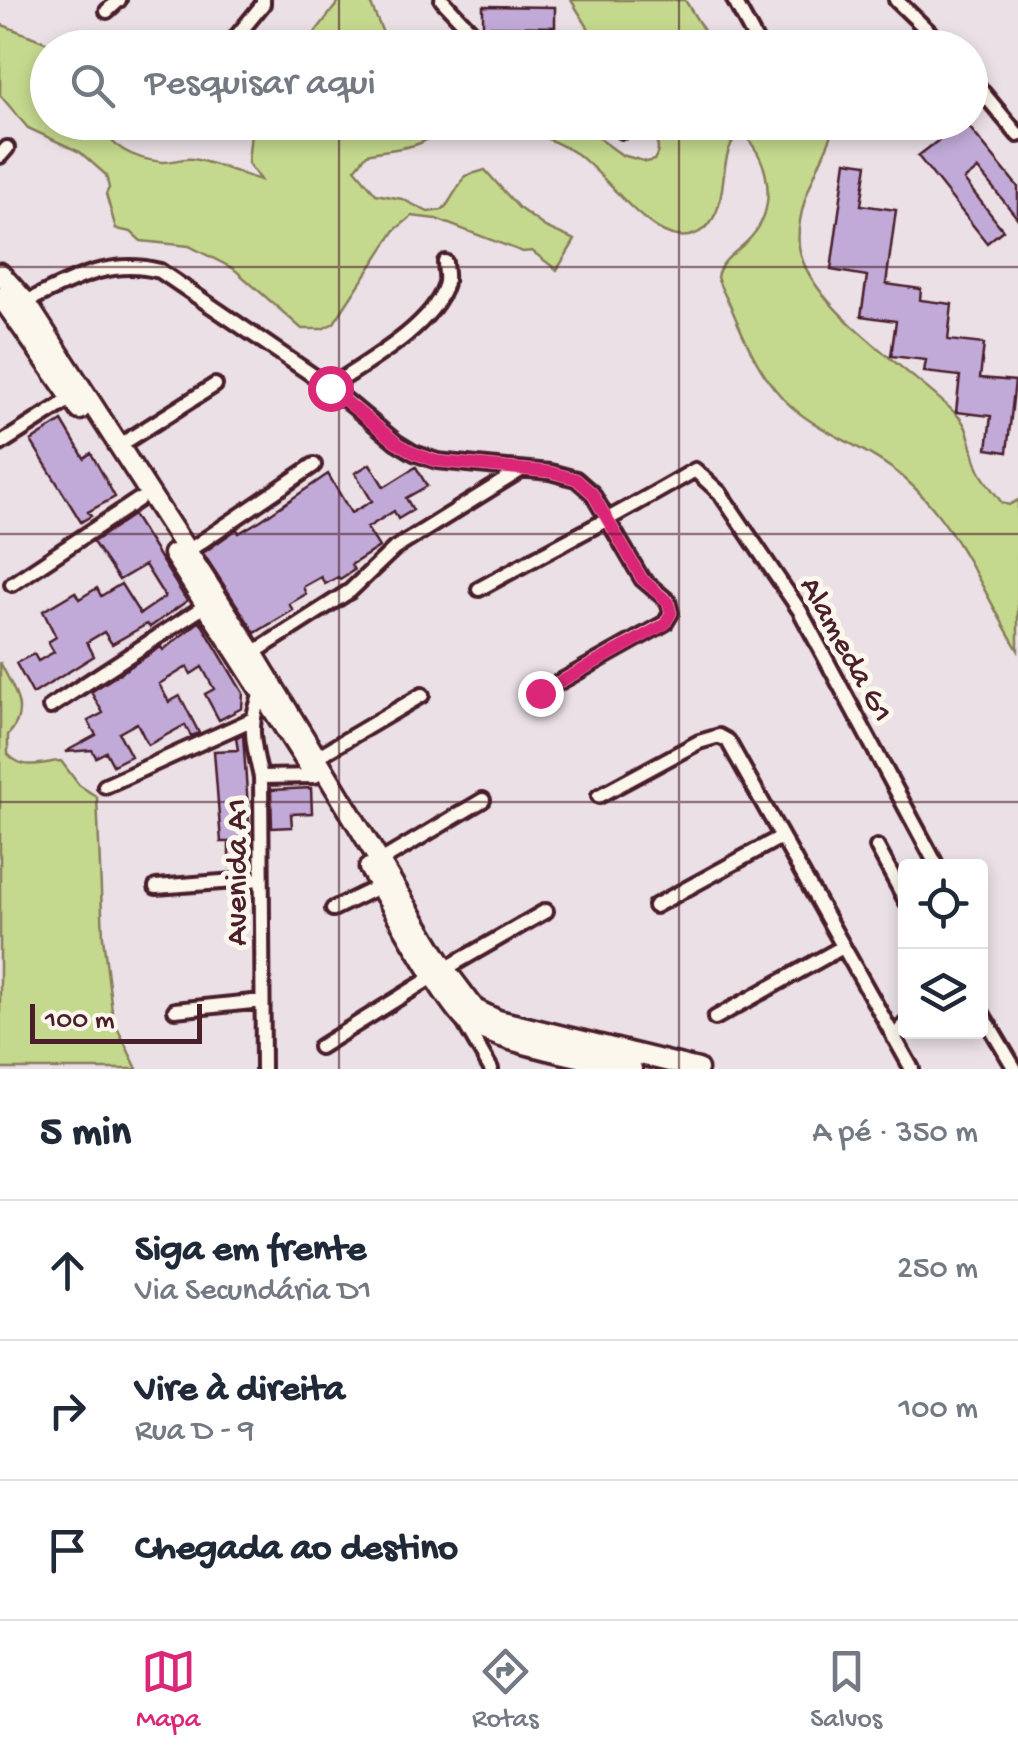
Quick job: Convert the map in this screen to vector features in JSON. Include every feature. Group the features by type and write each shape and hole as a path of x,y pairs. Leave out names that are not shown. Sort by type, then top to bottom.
{"street":[{"path":"106,11 119,0"},
{"path":"241,30 263,0"},
{"path":"442,0 471,30"},
{"path":"734,0 750,30"},
{"path":"896,0 927,30"},
{"path":"988,99 1018,136"},
{"path":"330,388 394,344 432,309 447,284 445,262"},
{"path":"26,302 102,268 145,267 160,271 330,388 414,453 436,461 550,472 576,479 592,493 646,585 668,602 671,613 665,624 540,693"},
{"path":"0,273 26,302 185,552 265,687 379,862 491,1068"},
{"path":"0,296 138,500 201,609 247,657"},
{"path":"117,446 215,385"},
{"path":"0,444 72,398"},
{"path":"185,552 314,465"},
{"path":"247,657 350,591 394,549 521,470"},
{"name":"Alameda G1","path":"609,522 695,470 720,493 800,611 933,859"},
{"path":"12,584 138,500"},
{"path":"479,589 609,522"},
{"path":"50,707 201,609"},
{"path":"105,786 251,720 265,687"},
{"path":"261,777 316,766 422,695"},
{"name":"Avenida A1","path":"251,720 251,738 261,777 264,1069"},
{"path":"598,796 699,742 718,736 728,741 912,1069"},
{"path":"316,766 380,886 439,972 475,1009 513,1031"},
{"path":"379,862 483,800"},
{"path":"655,906 781,837"},
{"path":"876,847 898,887"},
{"path":"156,887 261,879"},
{"path":"333,909 380,886"},
{"path":"320,1048 439,972 546,911"},
{"path":"715,1018 841,948"},
{"path":"175,1010 262,1001"},
{"path":"460,1016 632,1069"},
{"path":"988,1023 1016,1069"},
{"path":"491,1068 490,1050 513,1031"},
{"path":"894,1038 898,1033"},
{"path":"577,1055 698,1069"}],"green space":[{"path":"340,0 369,0 382,30 317,30"},
{"path":"571,0 685,0 704,30 590,30"},
{"path":"0,24 30,36 30,129 0,95"},
{"path":"54,140 110,140 142,158 162,162 193,159 260,180 248,163 250,140 427,140 367,154 355,169 376,194 402,199 428,212 442,210 465,176 485,170 519,208 545,227 575,240 557,270 532,251 523,252 436,219 412,216 395,230 334,323 322,329 302,329 234,269 189,246 141,241 131,232 116,229 106,194 106,175 80,152"},
{"path":"549,140 601,140 622,155 647,162 657,154 655,140 734,140 713,219 689,236 672,235 654,226 578,155"},
{"path":"748,140 830,140 800,218 799,246 806,269 842,315 958,416 966,428 980,472 1002,503 1009,505 1018,500 1018,650 968,560 923,496 882,462 797,412 773,387 755,359 717,277 727,259 752,236 765,212 765,171"},
{"path":"0,662 19,708 15,726 8,735 8,754 27,764 61,761 79,785 97,797 103,937 113,1019 137,1069 0,1069"}],"building":[{"path":"483,6 555,7 555,27 483,26"},
{"path":"939,140 980,140 1018,187 1018,219 978,169 964,180 1003,230 987,243 918,156"},
{"path":"846,161 867,164 861,205 896,210 886,284 921,289 920,300 952,304 948,340 984,344 980,378 1015,381 1007,452 987,449 991,416 956,412 960,376 924,372 926,360 891,356 896,321 861,316 867,276 831,270"},
{"path":"62,421 84,458 91,453 115,497 88,512 91,516 81,522 31,441"},
{"path":"370,464 384,487 416,467 427,486 406,498 413,510 398,519 394,511 367,528 379,547 351,565 354,570 340,579 325,584 321,577 303,587 306,594 289,604 293,610 255,633 203,553 237,529 239,533 261,520 328,474 351,513 372,501 355,473"},
{"path":"133,515 187,601 150,627 147,624 112,644 104,632 87,642 94,656 33,694 16,663 34,654 38,661 54,652 48,642 56,637 43,611 75,592 79,599 97,588 101,596 121,584 140,614 165,597 145,565 119,580 93,542"},
{"path":"200,621 243,693 242,708 219,720 205,694 214,689 202,667 191,674 187,667 159,684 169,702 180,696 199,733 191,736 185,725 148,745 137,723 119,733 131,756 113,765 106,752 96,757 92,750 65,752 96,735 88,721 103,713 91,692 161,647 163,650"},
{"path":"243,735 252,865 229,866 229,842 221,842 214,751 238,750 236,738"},
{"path":"311,788 312,813 291,814 292,827 272,828 271,790"}],"route":[{"path":"330,388 396,442 436,461 570,475 592,493 646,585 668,602 671,613 665,624 540,693"}]}
